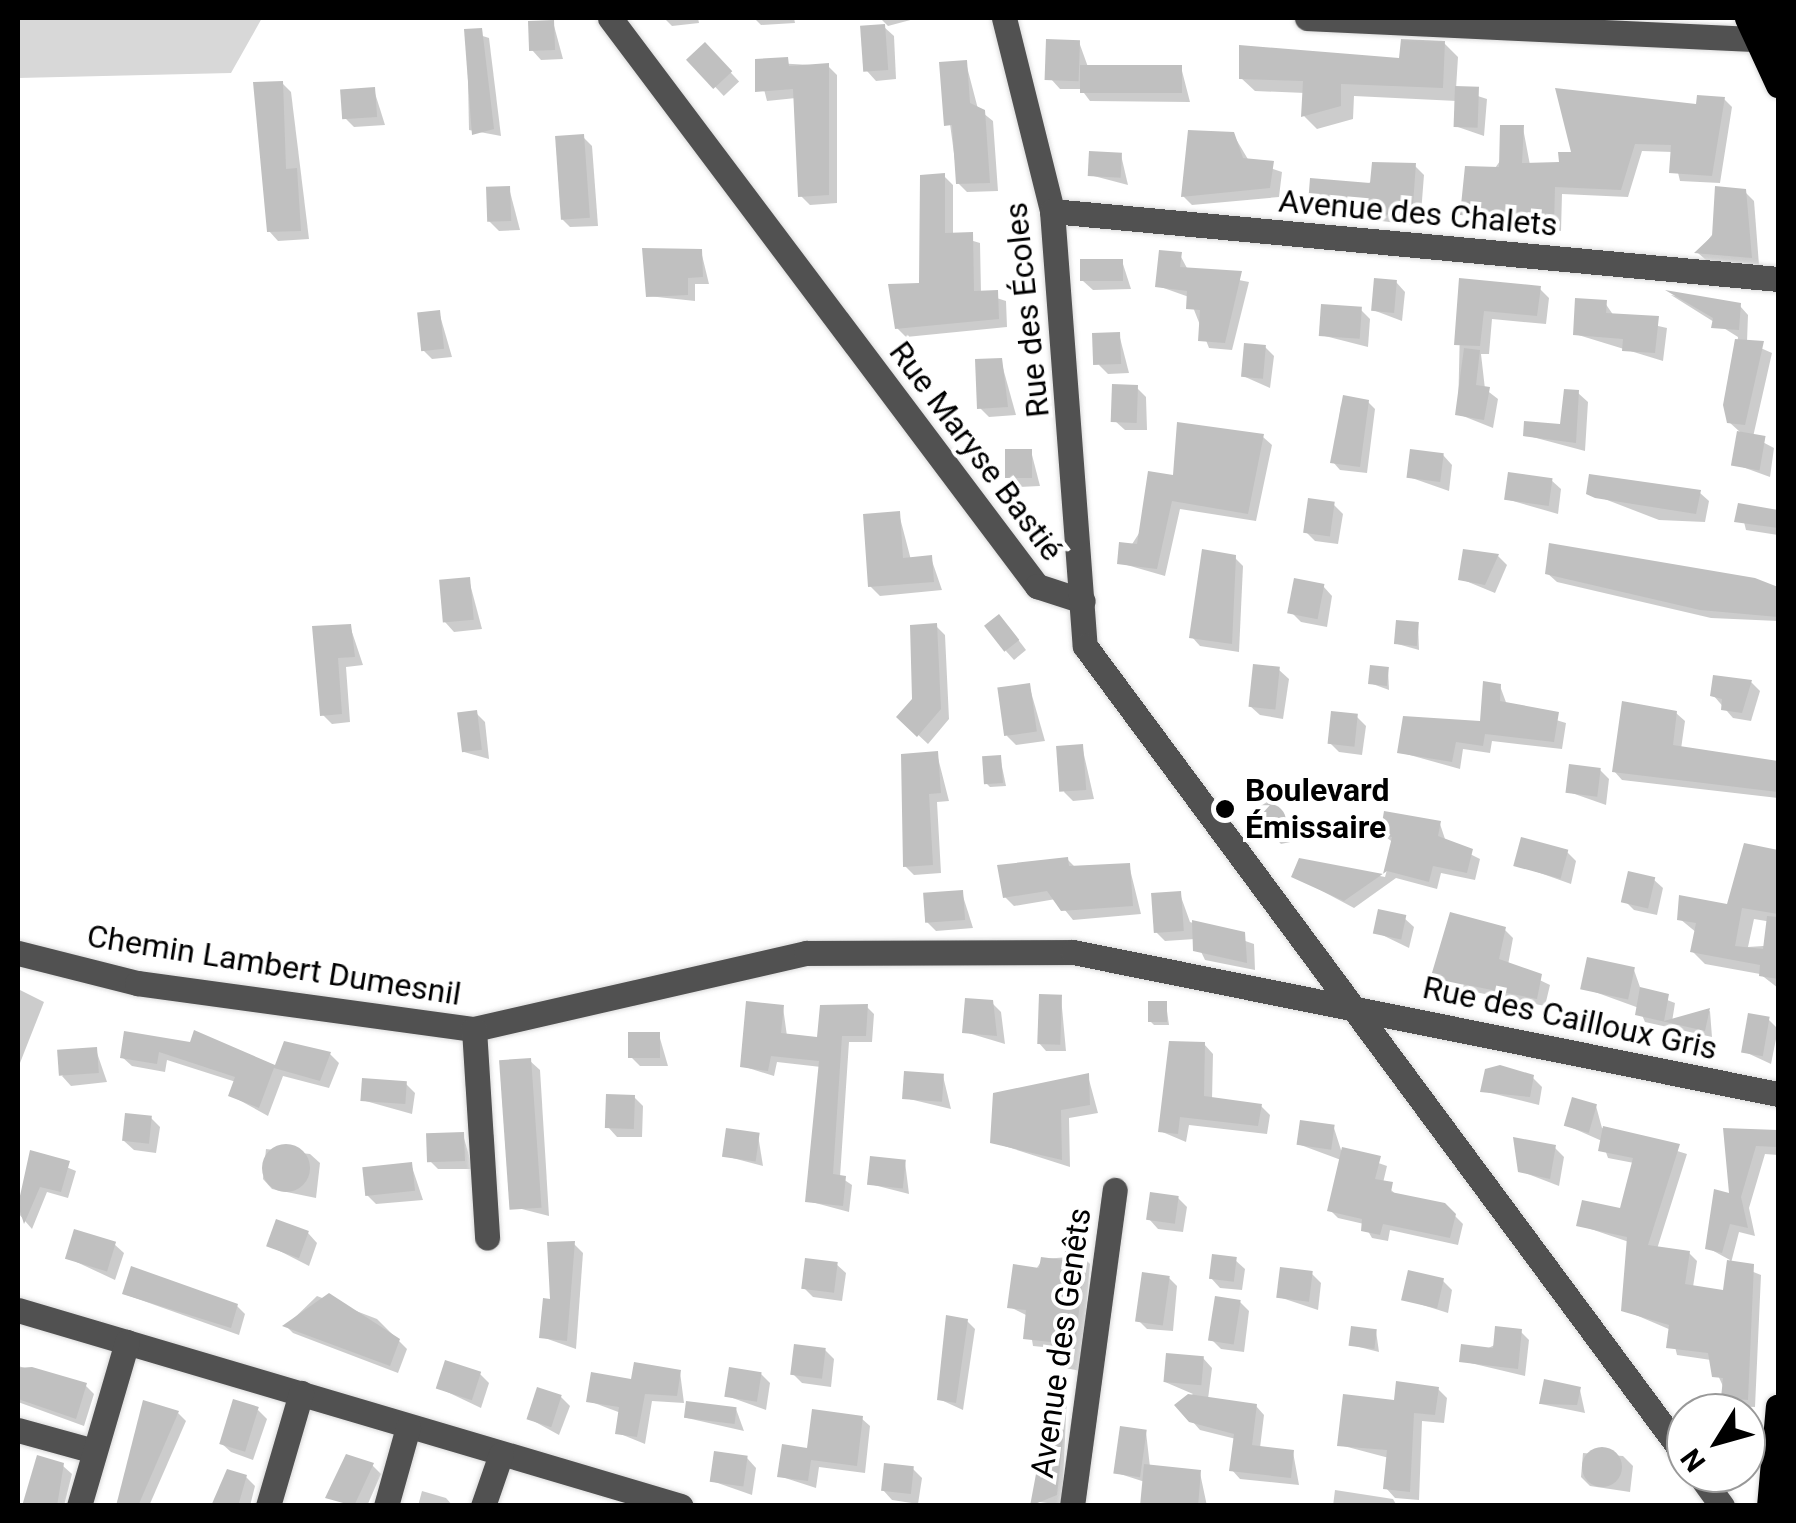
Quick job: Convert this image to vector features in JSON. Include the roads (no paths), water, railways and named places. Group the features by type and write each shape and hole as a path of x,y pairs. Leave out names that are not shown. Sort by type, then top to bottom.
{"main road":[{"path":"1762,29 1778,85"},
{"path":"1769,1506 1778,1406"}],"street":[{"name":"Rue Maryse Bastié","path":"610,18 1037,586 1082,601"},
{"name":"Rue des Écoles","path":"1004,18 1052,211 1082,601"},
{"path":"1307,18 1762,29"},
{"name":"Avenue des Chalets","path":"1052,211 1778,279"},
{"path":"1082,601 1085,646 1096,666 1666,1430"},
{"name":"Chemin Lambert Dumesnil","path":"18,953 137,984 474,1029 806,953 1073,952 1348,1008"},
{"name":"Rue des Cailloux Gris","path":"1348,1008 1778,1094"},
{"path":"474,1029 487,1238"},
{"name":"Avenue des Genêts","path":"1072,1506 1114,1190"},
{"path":"18,1310 681,1506"},
{"path":"79,1506 127,1342"},
{"path":"268,1506 301,1393"},
{"path":"386,1506 408,1427"},
{"path":"18,1430 94,1450"},
{"path":"484,1506 501,1454"}],"place":[{"name":"Boulevard Émissaire","path":"1225,809"}]}
